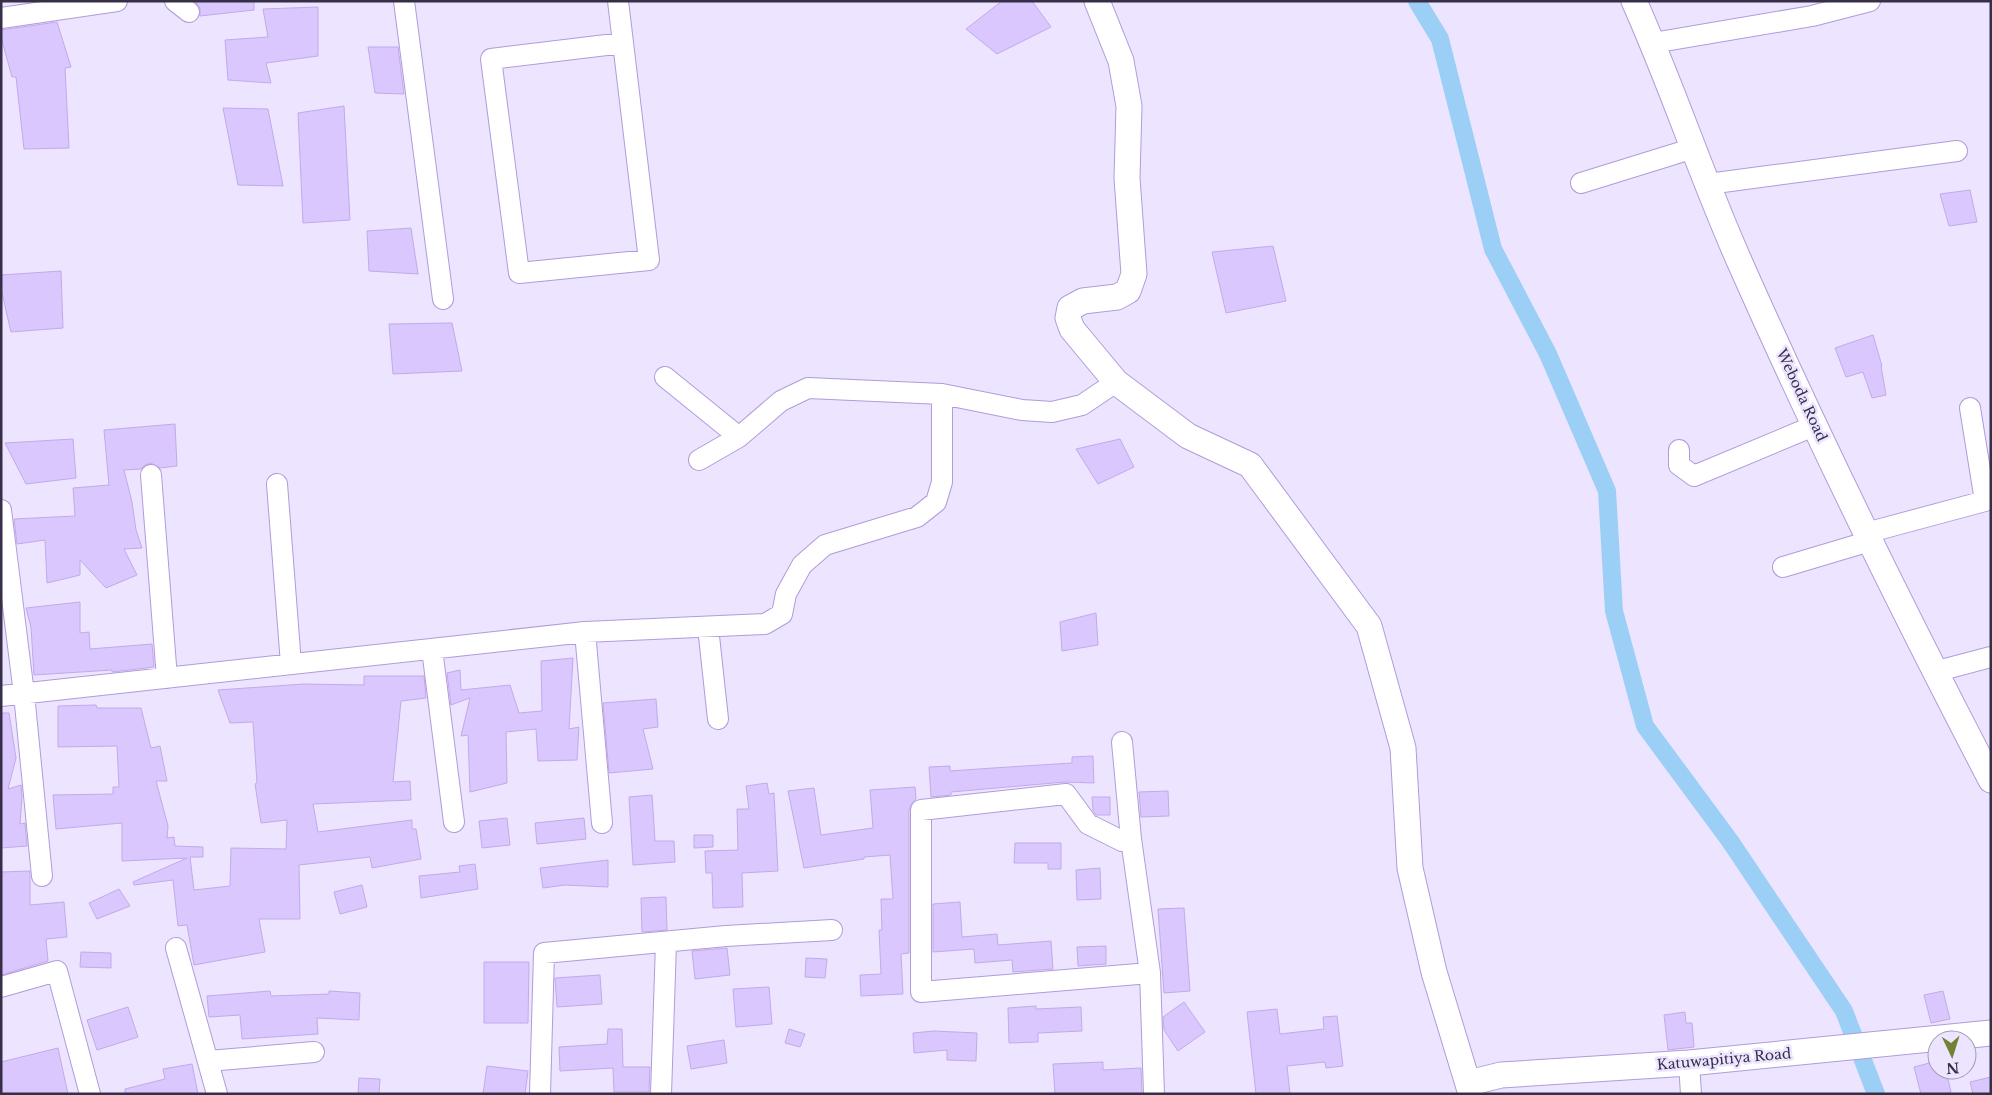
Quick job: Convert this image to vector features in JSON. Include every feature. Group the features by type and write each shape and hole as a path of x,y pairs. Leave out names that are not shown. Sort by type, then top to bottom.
{"street":[{"path":"1,18 76,4 117,1"},
{"path":"404,1 443,299"},
{"path":"618,1 649,260 519,274 490,58 623,43"},
{"path":"1097,1 1120,61 1129,106 1127,178 1134,274 1128,290 1117,297 1083,301 1070,308 1068,318 1072,330 1116,382 1188,436 1250,465 1369,626 1403,748 1410,868 1434,972 1470,1088"},
{"name":"Weboda Road","path":"1634,1 1653,43 1740,263 1868,537 1934,672 1991,780"},
{"path":"1653,43 1812,16 1870,1"},
{"path":"1581,183 1694,148"},
{"path":"1708,184 1957,151"},
{"path":"665,377 739,436"},
{"path":"699,460 739,436 781,401 808,388 942,394 1022,410 1052,412 1082,405 1116,382"},
{"path":"1,696 585,632 765,624 782,614 786,594 802,566 825,545 917,516 936,502 942,482 942,394"},
{"path":"1783,566 1868,537 1985,502 1970,408"},
{"path":"1679,450 1679,465 1694,476 1816,426"},
{"path":"151,476 167,678"},
{"path":"277,484 291,664"},
{"path":"1,510 24,694 42,876"},
{"path":"708,626 718,719"},
{"path":"585,632 602,823"},
{"path":"432,649 454,822"},
{"path":"1934,672 1991,657"},
{"path":"1122,742 1131,839 1150,973 1154,1094"},
{"path":"1131,839 1122,841 1088,824 1066,794 921,810 920,992 1150,973"},
{"path":"540,1094 544,953 726,936 832,930"},
{"path":"661,1094 666,943"},
{"path":"176,948 217,1094"},
{"path":"1,987 57,971 90,1094"},
{"name":"Katuwapitiya Road","path":"1470,1088 1501,1075 1689,1063 1991,1033"},
{"path":"208,1062 314,1052"},
{"path":"1689,1063 1691,1094"}],"building":[{"path":"195,1 254,1 254,10 200,16 200,8"},
{"path":"1002,1 1032,1 1051,27 997,54 966,29"},
{"path":"318,7 318,56 266,63 271,83 228,80 225,40 268,37 263,9"},
{"path":"57,22 71,67 65,68 69,148 24,149 16,77 12,77 1,37 1,30"},
{"path":"368,47 398,47 404,94 375,93"},
{"path":"344,106 350,220 303,223 298,113"},
{"path":"223,108 268,109 283,186 238,185"},
{"path":"1970,190 1977,222 1949,226 1940,194"},
{"path":"411,228 418,274 369,271 367,231"},
{"path":"1273,246 1286,301 1226,313 1212,252"},
{"path":"61,271 63,328 11,332 1,289 1,275"},
{"path":"452,323 462,371 393,374 389,324"},
{"path":"1873,335 1882,366 1886,395 1872,398 1863,372 1846,377 1835,348"},
{"path":"175,424 177,466 160,468 151,463 141,469 124,470 132,502 136,530 142,548 124,549 137,575 106,588 80,560 80,575 47,583 45,540 17,544 14,519 75,516 73,488 109,485 104,430"},
{"path":"73,439 76,478 26,484 5,443"},
{"path":"1120,439 1134,467 1098,484 1076,449"},
{"path":"80,602 80,633 89,632 90,649 152,644 154,667 112,672 112,670 34,675 31,627 26,608"},
{"path":"1096,613 1098,645 1062,651 1060,622"},
{"path":"573,658 569,729 579,727 577,760 538,761 536,729 506,732 507,783 470,792 468,735 461,736 470,698 451,705 447,673 460,670 461,690 510,685 519,713 542,711 541,661"},
{"path":"364,676 424,676 426,698 401,701 393,782 410,781 411,800 313,804 318,832 412,820 412,829 416,829 421,859 372,868 370,857 299,865 300,919 259,919 265,952 194,965 187,925 178,926 173,880 134,885 133,882 187,858 122,861 122,823 56,829 53,795 113,794 113,787 119,787 117,746 58,747 58,706 96,705 97,708 141,708 151,748 160,746 167,781 156,781 168,826 167,838 174,837 175,846 203,847 203,857 190,857 194,890 230,886 231,848 286,849 287,820 261,823 255,784 257,783 253,722 230,723 218,690 304,684 364,685"},
{"path":"656,699 658,727 643,729 653,769 609,773 603,703"},
{"path":"1,713 9,713 16,758 8,789 21,785 20,824 25,823 27,846 1,848"},
{"path":"1093,756 1094,783 1065,782 951,792 951,795 931,797 929,767 950,766 950,771 1072,763 1072,757"},
{"path":"767,783 769,794 774,793 778,871 742,873 743,907 713,908 712,873 706,873 705,851 738,850 737,809 749,809 746,786"},
{"path":"915,787 916,799 911,804 909,810 909,953 901,954 903,994 861,996 860,975 881,974 879,930 882,930 881,899 893,899 890,855 864,857 864,859 804,868 788,791 814,788 821,835 873,828 870,790"},
{"path":"1168,791 1169,816 1141,817 1139,792"},
{"path":"652,795 655,841 674,841 675,862 633,865 629,797"},
{"path":"1092,797 1110,797 1110,815 1096,815 1093,810"},
{"path":"507,818 510,845 482,848 479,821"},
{"path":"584,818 586,839 537,844 535,823"},
{"path":"694,835 713,835 713,847 694,848"},
{"path":"1015,843 1061,843 1061,869 1048,869 1048,863 1014,863"},
{"path":"608,860 608,887 565,885 543,888 540,868"},
{"path":"475,864 478,889 421,898 419,876 460,872 459,866"},
{"path":"1100,868 1101,899 1077,900 1076,870"},
{"path":"30,871 30,905 64,902 67,937 46,939 48,961 1,975 1,872"},
{"path":"362,885 367,907 340,914 334,892"},
{"path":"119,889 130,906 97,919 89,903"},
{"path":"666,897 667,930 642,932 641,898"},
{"path":"960,902 962,937 997,934 998,945 1051,941 1053,969 1013,972 1012,960 975,963 974,949 933,952 933,904"},
{"path":"1184,908 1190,991 1164,993 1158,909"},
{"path":"1106,946 1106,964 1078,966 1077,947"},
{"path":"727,948 730,975 695,979 692,951"},
{"path":"81,952 111,953 111,968 80,967"},
{"path":"806,958 827,959 825,978 805,977"},
{"path":"484,962 529,962 528,1023 484,1023"},
{"path":"600,975 602,1004 557,1007 555,978"},
{"path":"769,987 772,1024 736,1027 733,989"},
{"path":"270,991 271,996 329,994 329,991 360,993 359,1020 317,1018 318,1034 242,1039 240,1015 209,1017 207,996"},
{"path":"1943,991 1950,1019 1931,1023 1924,995"},
{"path":"1184,1002 1205,1032 1178,1051 1164,1030 1163,1017"},
{"path":"1036,1006 1036,1009 1081,1007 1082,1031 1038,1033 1038,1042 1009,1043 1008,1008"},
{"path":"128,1007 138,1037 97,1050 87,1020"},
{"path":"1277,1009 1280,1034 1324,1029 1323,1017 1337,1016 1343,1066 1326,1068 1325,1062 1287,1066 1290,1094 1256,1094 1247,1012"},
{"path":"1685,1012 1686,1023 1692,1023 1694,1047 1668,1050 1664,1015"},
{"path":"608,1029 622,1029 623,1067 650,1067 649,1092 614,1092 613,1068 560,1071 559,1047 607,1044"},
{"path":"789,1029 805,1034 800,1047 785,1043"},
{"path":"934,1031 977,1033 976,1061 947,1060 947,1050 914,1053 913,1033"},
{"path":"724,1040 727,1063 691,1069 687,1046"},
{"path":"58,1048 68,1094 1,1094 1,1062"},
{"path":"1103,1062 1103,1070 1141,1068 1142,1094 1055,1094 1053,1064"},
{"path":"192,1064 198,1094 125,1094 125,1089 165,1079 163,1069"},
{"path":"1927,1064 1927,1080 1948,1080 1951,1092 1921,1094 1914,1067"},
{"path":"487,1066 528,1071 525,1094 483,1094"},
{"path":"1991,1077 1991,1094 1973,1094 1970,1082"},
{"path":"359,1078 380,1079 379,1094 358,1094"}],"waterway":[{"path":"1417,1 1440,39 1493,249 1548,354 1607,491 1614,611 1645,726 1730,841 1844,1011 1876,1094"}]}
